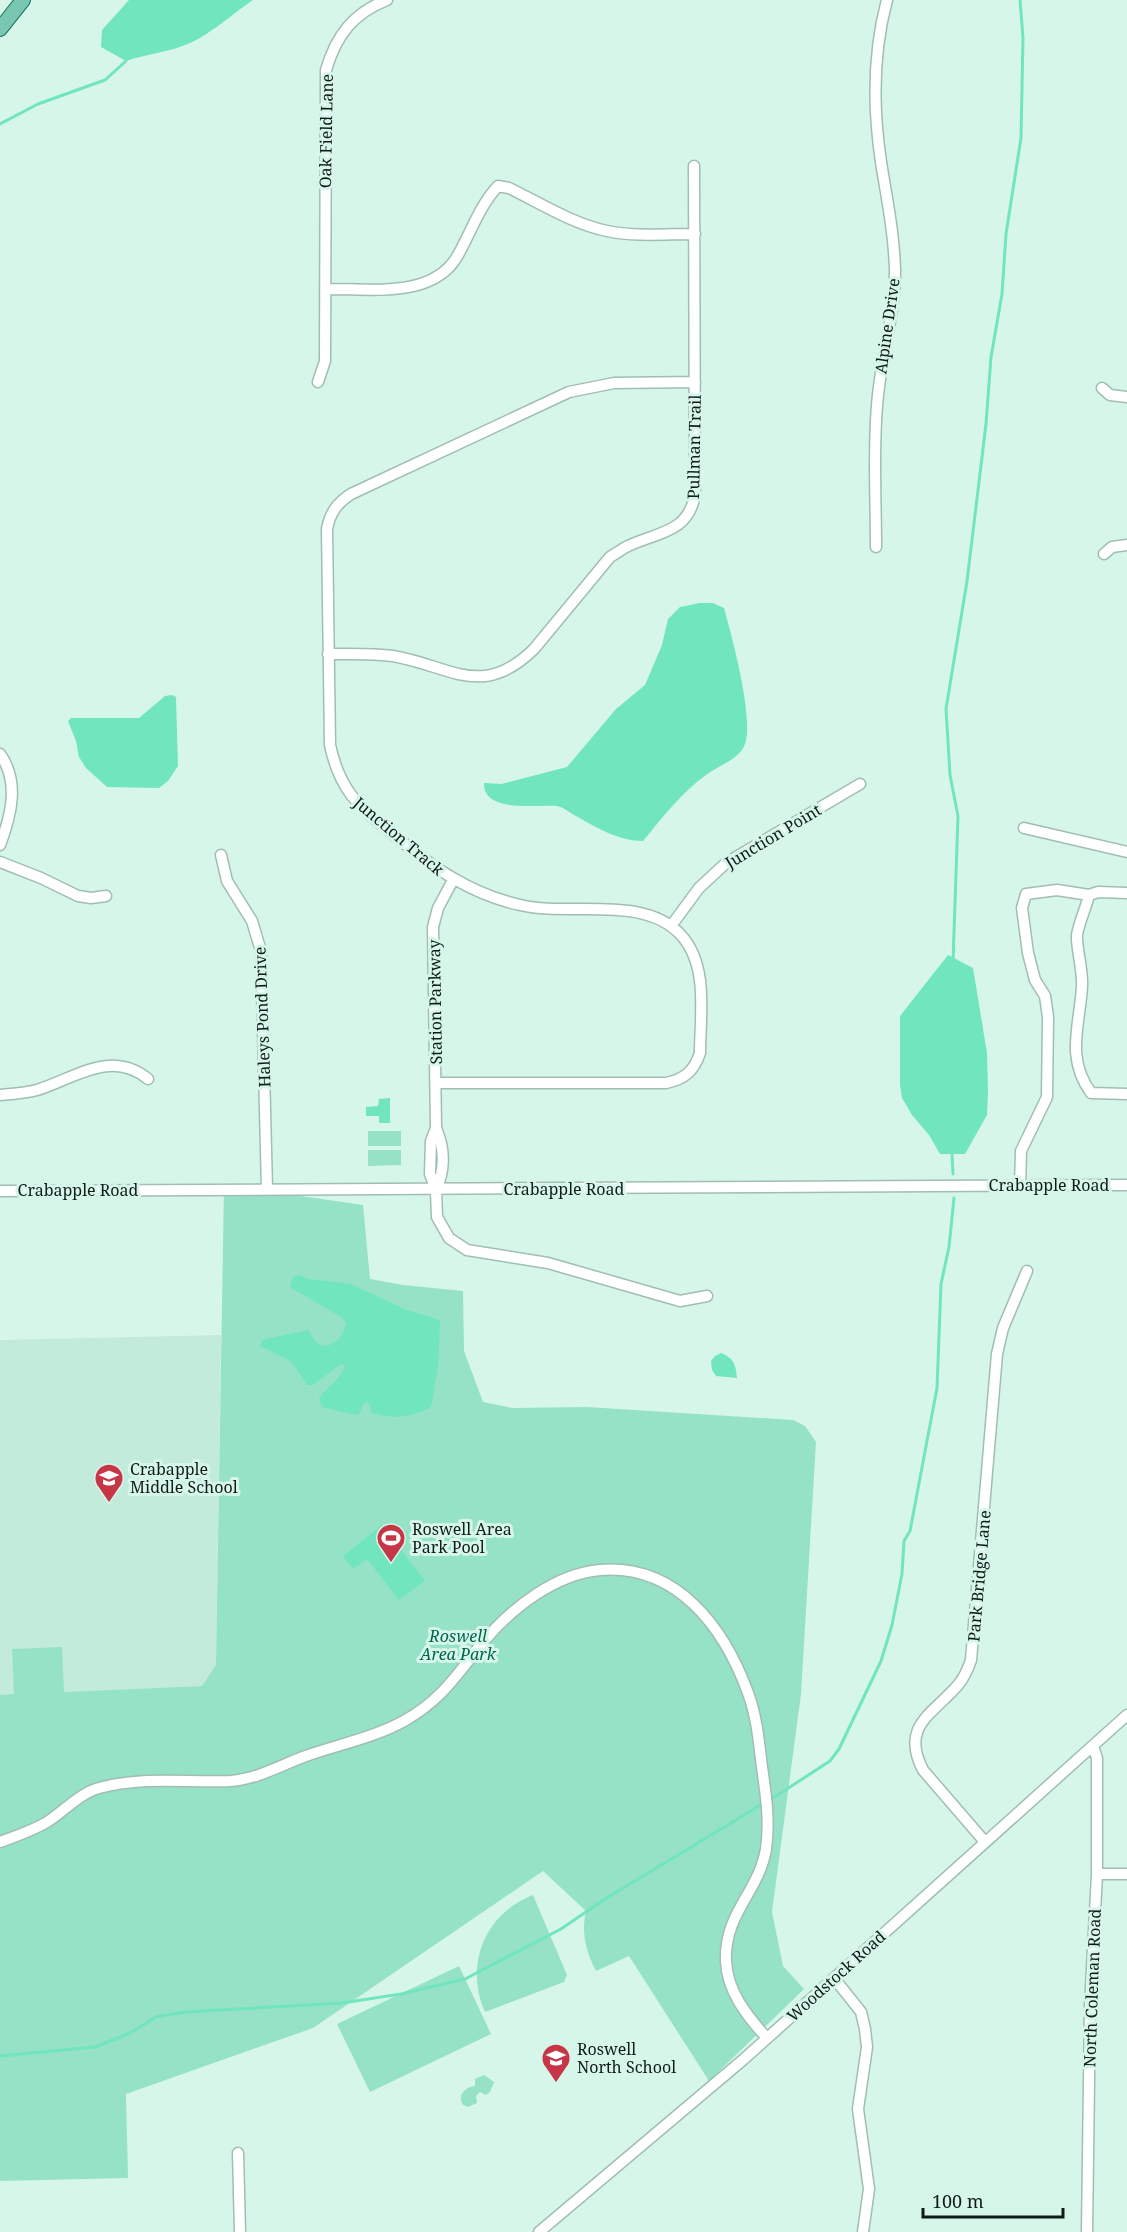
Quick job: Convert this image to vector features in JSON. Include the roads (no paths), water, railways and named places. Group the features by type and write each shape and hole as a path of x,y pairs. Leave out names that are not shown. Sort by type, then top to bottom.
{"main road":[{"path":"0,29 23,0"}],"street":[{"name":"Oak Field Lane","path":"318,382 325,361 326,70 332,50 342,32 356,17 387,0"},
{"name":"Alpine Drive","path":"876,547 876,407 892,313 895,273 892,219 878,138 876,63 880,27 887,0"},
{"name":"Pullman Trail","path":"328,654 392,656 455,675 471,677 498,674 522,661 534,649 610,557 627,547 674,528 689,514 695,495 694,166"},
{"path":"325,289 405,288 435,278 457,258 485,202 498,186 509,188 579,222 605,231 633,234 695,234"},
{"name":"Junction Track","path":"436,1083 666,1083 678,1080 690,1073 700,1053 700,976 690,949 671,926 653,916 635,911 556,910 521,906 487,896 453,880 426,862 362,809 341,782 334,765 330,745 327,529 332,512 344,499 569,392 614,383 695,382"},
{"path":"1102,388 1110,394 1127,397"},
{"path":"1104,554 1112,548 1127,545"},
{"path":"0,754 8,765 11,776 12,798 8,825 0,845"},
{"name":"Junction Point","path":"671,926 699,888 726,863 860,784"},
{"path":"1024,828 1127,852"},
{"name":"Haleys Pond Drive","path":"221,855 227,881 252,921 261,951 267,1189"},
{"path":"0,862 78,896 91,898 106,896"},
{"name":"Station Parkway","path":"453,880 438,908 433,927 436,1128 441,1141 443,1175 436,1190 436,1207 440,1225 449,1238 466,1250 548,1263 680,1300 706,1296"},
{"path":"1020,1186 1021,1151 1047,1097 1048,1017 1045,996 1035,980 1028,953 1022,908 1026,894 1057,890 1089,895 1098,892 1127,893"},
{"path":"1089,895 1077,937 1082,967 1082,988 1075,1053 1085,1085 1091,1093 1127,1094"},
{"path":"0,1095 36,1090 82,1072 106,1066 129,1067 148,1079"},
{"name":"Crabapple Road","path":"0,1191 1127,1185"},
{"name":"Park Bridge Lane","path":"985,1842 923,1770 916,1758 915,1742 922,1720 959,1684 971,1660 996,1354 1003,1328 1027,1271"},
{"path":"0,1842 46,1823 95,1788 131,1781 249,1779 303,1756 400,1723 439,1696 498,1626 511,1613 544,1589 574,1575 590,1571 620,1570 649,1575 676,1588 696,1606 717,1631 732,1657 748,1694 757,1725 768,1808 766,1849 756,1881 730,1926 726,1960 730,1983 735,1995 766,2037"},
{"name":"Woodstock Road","path":"539,2232 744,2059 1127,1715"},
{"name":"North Coleman Road","path":"1087,2232 1090,2006 1097,1874 1097,1758 1093,1746"},
{"path":"1097,1874 1127,1874"},
{"path":"834,1978 861,2012 867,2047 858,2109 869,2189 863,2232"},
{"path":"238,2154 240,2232"}],"waterway":[{"path":"953,961 958,816 950,775 946,709 967,581 986,424 991,357 1002,294 1006,234 1021,138 1023,38 1020,0"},
{"path":"0,124 38,104 105,80 126,61"},
{"path":"952,1153 953,1174"},
{"path":"770,1800 830,1761 839,1749 881,1661 892,1625 902,1574 904,1541 910,1531 937,1388 941,1284 949,1247 954,1198"},
{"path":"0,2056 95,2047 130,2033 156,2017 185,2012 342,2003 401,1994 465,1979 561,1929 605,1899 764,1803"}],"place":[{"name":"Crabapple Middle School","path":"109,1504"},
{"name":"Roswell Area Park Pool","path":"391,1564"},
{"name":"Roswell North School","path":"556,2084"}],"park label":[{"name":"Roswell Area Park","path":"458,1645"}]}
